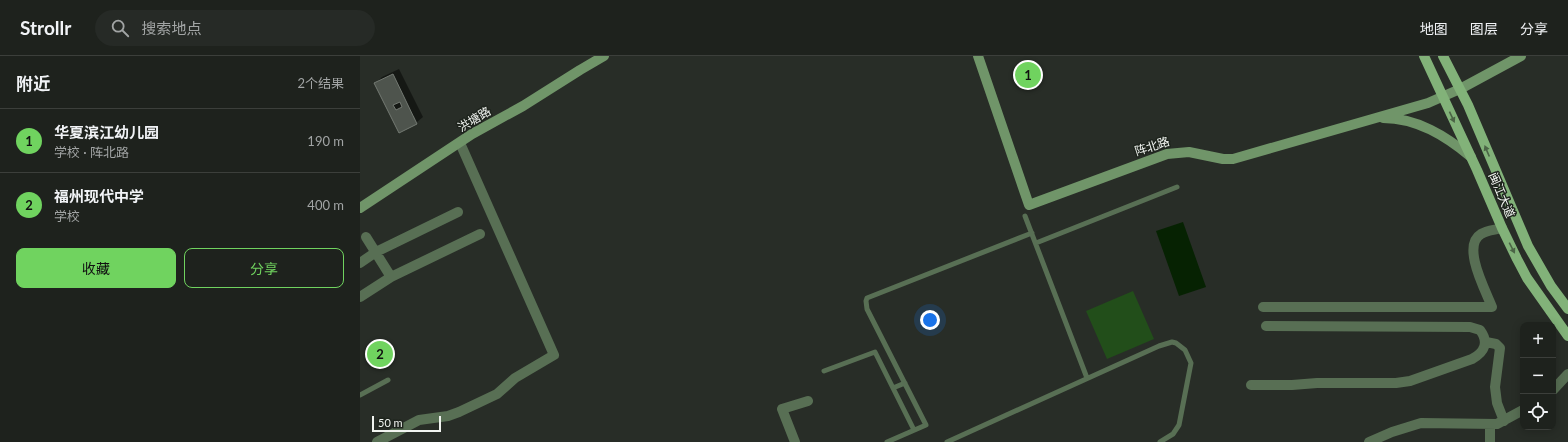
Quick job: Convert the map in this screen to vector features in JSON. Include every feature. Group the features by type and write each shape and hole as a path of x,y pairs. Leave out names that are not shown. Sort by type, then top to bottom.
{"main road":[{"name":"闽江大道","path":"1424,56 1502,228 1527,278 1568,336"},
{"name":"闽江大道","path":"1443,56 1460,89 1528,246 1551,286 1568,309"}],"street":[{"name":"洪塘路","path":"360,208 460,143 604,56"},
{"name":"阵北路","path":"978,56 1029,205 1167,154 1189,152 1223,159 1233,159 1443,97 1522,56"},
{"path":"1373,118 1396,119 1422,126 1444,137 1471,157"},
{"path":"377,442 419,420 448,416 496,394 515,378 554,355 460,143"},
{"path":"360,263 376,252 458,212"},
{"path":"1263,308 1492,307 1474,262 1473,248 1480,234 1502,228"},
{"path":"360,297 392,278 480,234"},
{"path":"366,237 392,278"},
{"path":"1251,385 1402,382 1472,358 1481,353 1486,342 1480,330 1470,327 1266,326"},
{"path":"1486,342 1496,344 1500,348 1495,387 1497,403 1504,421"},
{"path":"1556,387 1568,374"},
{"path":"795,442 782,409 808,401"},
{"path":"1372,442 1398,430 1421,423 1490,425 1504,421 1520,412"},
{"path":"1490,425 1490,442"}],"lane":[{"path":"1036,243 1177,187"},
{"path":"1024,216 1036,243 1088,378"},
{"path":"887,442 926,425 867,309 867,298 1032,233"},
{"path":"947,442 1159,346 1172,342 1180,345 1188,356 1190,363 1179,425 1173,434 1160,442"},
{"path":"824,371 876,352 914,430"},
{"path":"360,395 388,380"},
{"path":"893,388 905,383"}],"shaded area":[{"path":"1183,222 1206,287 1179,296 1156,231"},
{"path":"1133,291 1154,339 1107,359 1086,311"}],"building":[{"path":"393,74 417,124 399,133 374,83","holes":["400,102 402,107 396,110 393,105"]}],"place":[{"name":"华夏滨江幼儿园","path":"1028,75"},
{"name":"福州现代中学","path":"380,354"}]}
